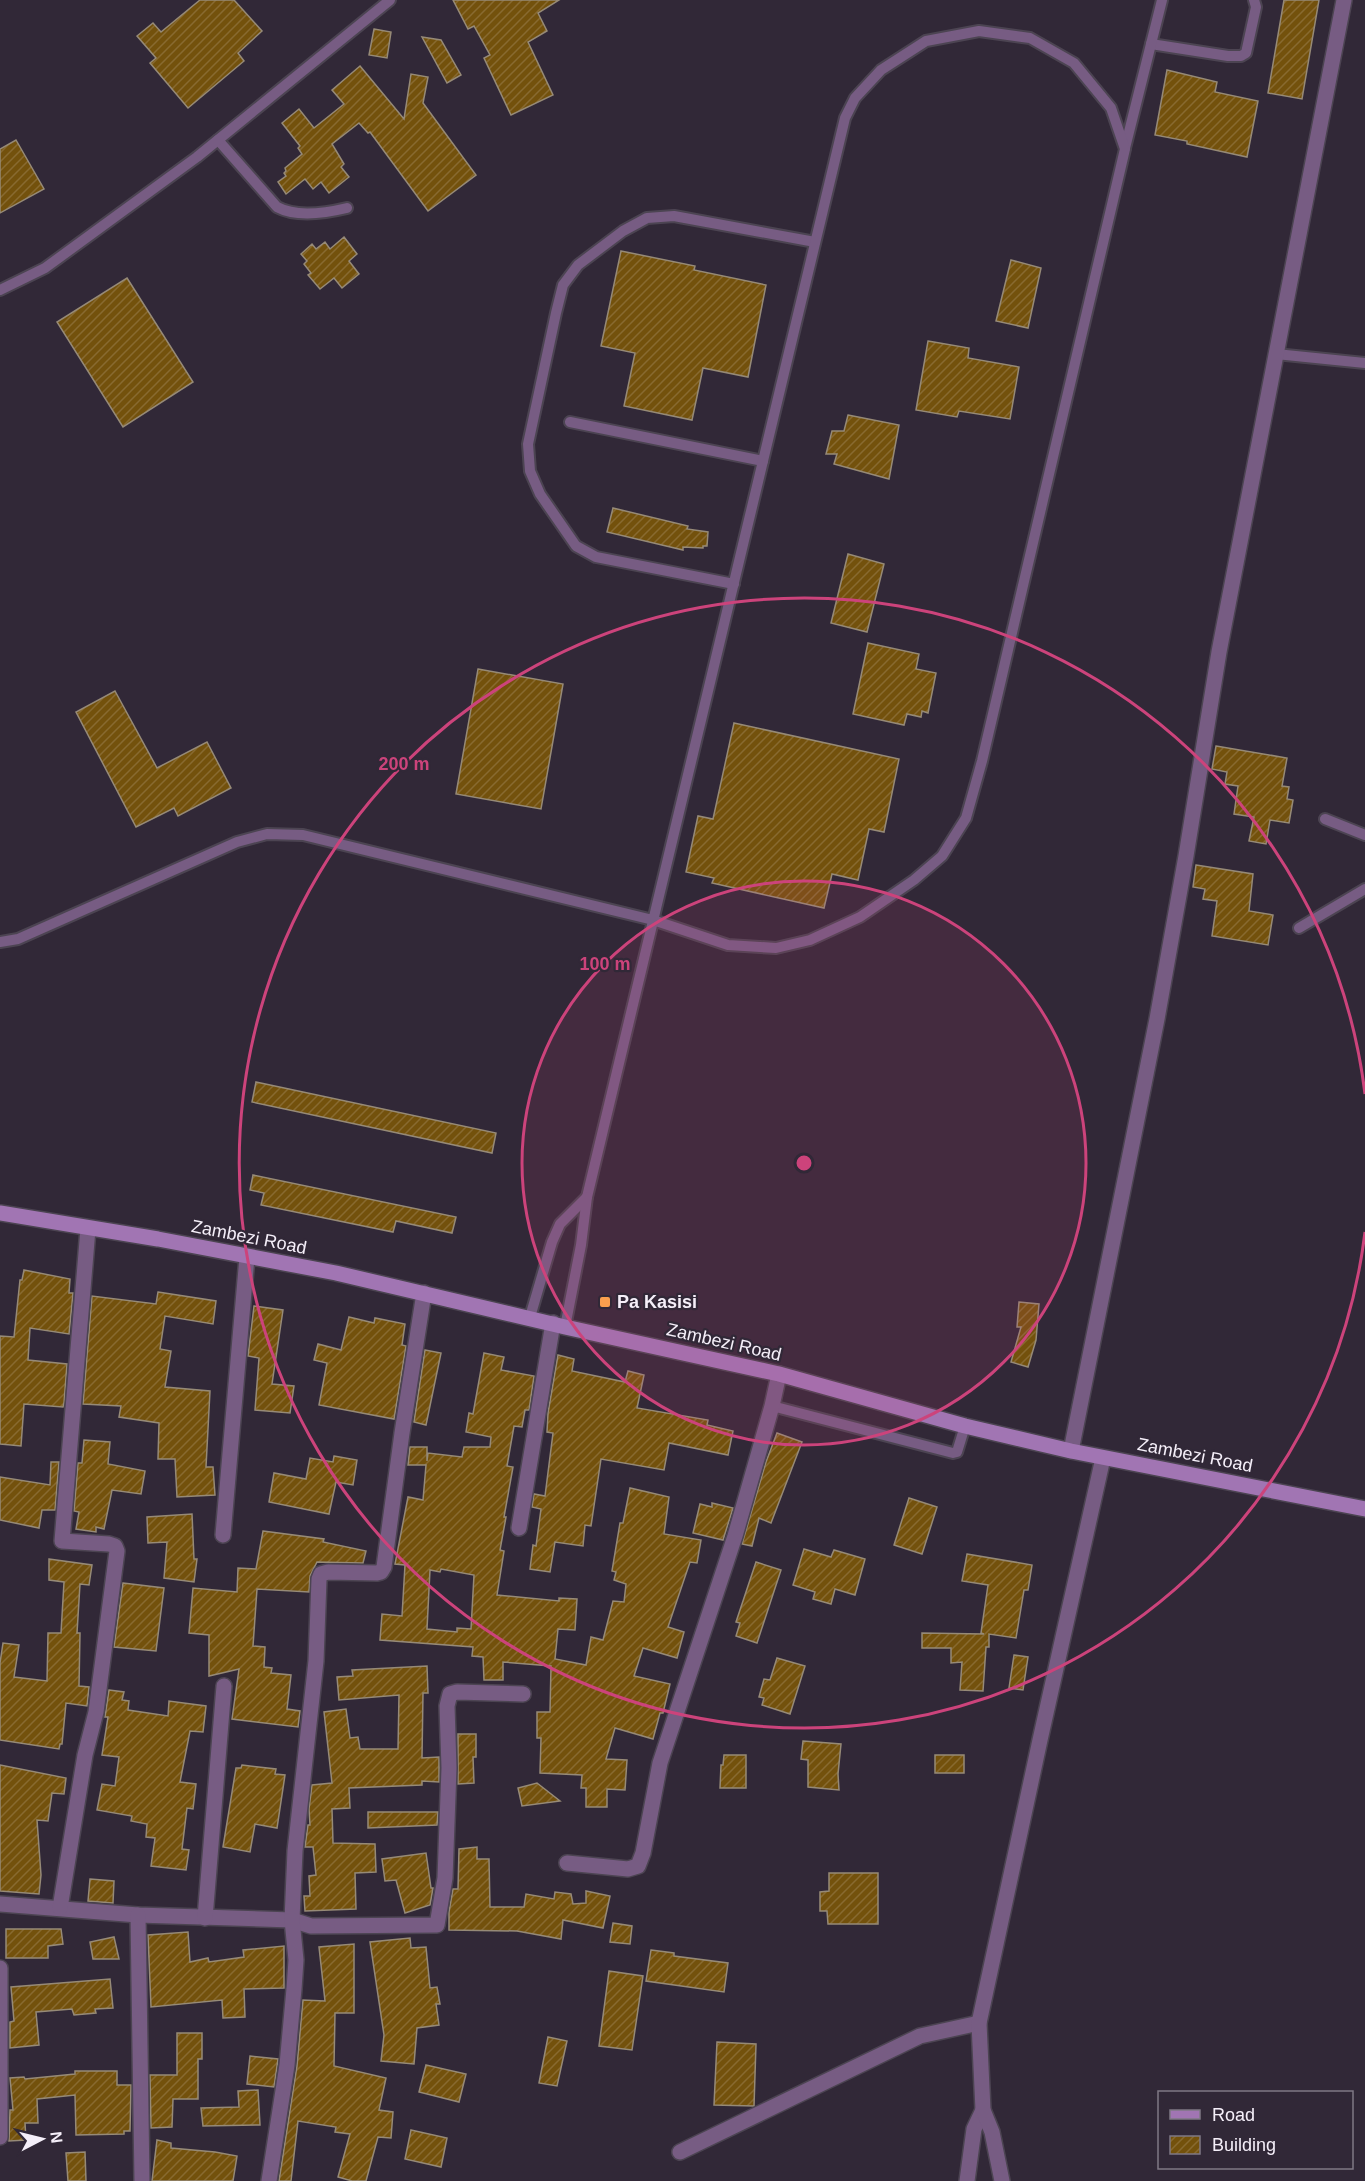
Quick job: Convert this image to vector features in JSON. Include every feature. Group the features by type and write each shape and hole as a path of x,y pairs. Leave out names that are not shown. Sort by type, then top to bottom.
{"main road":[{"name":"Zambezi Road","path":"0,1213 158,1239 336,1273 779,1374 965,1426 1071,1451 1365,1509"}],"street":[{"path":"1071,1451 1161,996 1219,652 1344,0"},
{"path":"60,1908 85,1755 96,1712 117,1551 115,1546 109,1544 63,1541 88,1229"},
{"path":"223,1535 247,1257"},
{"path":"269,2181 287,2066 294,1989 296,1960 292,1920 294,1851 315,1661 319,1579 321,1574 328,1572 376,1573 381,1572 384,1567 405,1410 424,1293"},
{"path":"519,1528 559,1325"},
{"path":"567,1863 628,1869 638,1866 643,1853 660,1763 712,1608 772,1406 779,1374"},
{"path":"1002,2181 992,2132 983,2110 979,2023 1037,1751 1104,1458"},
{"path":"205,1918 224,1686"},
{"path":"0,1904 138,1915 292,1920 311,1926 437,1925 445,1878 449,1768 447,1706 450,1694 457,1692 523,1694"},
{"path":"138,1915 142,2181"},
{"path":"0,1968 0,2138"},
{"path":"680,2152 920,2036 979,2023"},
{"path":"967,2181 974,2129 983,2110"}],"lane":[{"path":"0,290 45,268 197,157 390,0"},
{"path":"0,942 18,939 237,842 267,834 303,835 653,920 729,945 776,948 810,940 860,917 914,880 942,856 966,818 982,761 1162,0"},
{"path":"1151,44 1234,57 1241,56 1246,53 1256,7 1254,0"},
{"path":"559,1325 581,1245 587,1197 845,118 855,98 880,70 926,41 979,31 1030,38 1074,63 1111,108 1125,149"},
{"path":"219,140 282,210 318,213 347,208"},
{"path":"734,584 596,557 576,546 540,494 530,471 528,444 555,313 563,285 578,265 623,231 648,219 674,216 815,243"},
{"path":"1276,354 1365,363"},
{"path":"570,422 763,461"},
{"path":"1325,819 1365,835"},
{"path":"1299,928 1365,889"},
{"path":"530,1317 552,1242 560,1224 587,1197"},
{"path":"772,1406 953,1453 957,1452 965,1426"}],"building":[{"path":"200,0 234,0 262,31 238,53 244,61 188,108 150,63 156,58 137,36 153,23 161,32"},
{"path":"453,0 559,0 538,13 547,31 528,42 553,95 511,115 484,58 490,55 474,26 468,29"},
{"path":"1284,0 1319,0 1302,99 1268,93"},
{"path":"374,29 391,32 387,58 369,55"},
{"path":"422,37 441,40 461,75 447,83"},
{"path":"360,66 404,119 411,74 428,77 423,103 476,175 428,211 370,132 368,133 359,123 332,144 344,164 341,167 349,177 329,193 321,182 313,189 305,179 286,194 278,182 286,176 285,168 302,154 298,148 300,146 282,123 299,109 314,128 344,104 332,90"},
{"path":"1167,70 1217,82 1215,92 1258,101 1247,157 1155,135"},
{"path":"16,140 44,189 0,213 0,149"},
{"path":"344,237 357,254 349,261 359,274 342,288 334,278 320,289 308,275 311,273 304,264 307,261 301,254 312,244 316,249 325,242 330,249"},
{"path":"621,251 695,266 694,270 766,285 748,377 703,368 692,420 624,406 635,353 601,346"},
{"path":"1011,260 1041,268 1028,328 996,321"},
{"path":"127,278 193,382 123,427 57,322"},
{"path":"928,341 969,348 968,358 1019,367 1010,419 959,411 957,417 916,410"},
{"path":"848,415 899,425 889,479 834,464 837,454 826,454 832,431 844,431"},
{"path":"613,508 688,526 687,529 708,532 707,546 703,548 683,547 683,550 607,532"},
{"path":"848,554 884,564 867,632 831,623"},
{"path":"868,643 919,654 916,669 936,673 928,713 922,711 921,717 907,714 904,725 853,714"},
{"path":"478,669 563,684 541,809 456,794"},
{"path":"115,691 157,768 207,742 231,788 178,816 174,808 136,827 76,712"},
{"path":"734,723 899,759 884,832 869,829 858,880 832,874 824,908 712,883 714,878 686,872 698,816 713,819"},
{"path":"1216,746 1287,758 1282,786 1289,787 1287,799 1293,800 1289,823 1270,820 1266,844 1249,841 1254,817 1234,814 1238,786 1225,784 1227,772 1212,769"},
{"path":"1196,865 1253,874 1249,911 1273,915 1268,945 1212,936 1217,901 1203,899 1205,889 1193,887"},
{"path":"256,1082 496,1133 492,1153 252,1102"},
{"path":"253,1175 456,1217 452,1233 396,1221 393,1232 261,1205 264,1193 250,1190"},
{"path":"24,1270 70,1279 69,1293 73,1293 69,1334 30,1328 28,1360 67,1364 63,1407 24,1404 21,1446 0,1444 0,1336 14,1337 20,1280 22,1280"},
{"path":"158,1292 216,1301 213,1324 165,1316 160,1349 171,1351 165,1387 210,1391 206,1467 213,1467 215,1495 177,1497 175,1459 158,1459 159,1423 119,1417 121,1406 83,1404 92,1296 156,1304"},
{"path":"1019,1302 1039,1304 1036,1340 1028,1367 1011,1362 1021,1327 1017,1327"},
{"path":"254,1306 283,1310 272,1384 294,1386 290,1413 255,1410 259,1358 248,1356"},
{"path":"349,1317 374,1323 375,1318 405,1324 402,1345 406,1346 394,1419 319,1405 327,1363 314,1360 318,1344 341,1350"},
{"path":"425,1350 441,1353 426,1425 414,1422"},
{"path":"484,1353 504,1357 501,1370 534,1376 529,1410 525,1410 522,1427 514,1426 507,1466 513,1467 504,1517 506,1517 500,1550 504,1551 497,1595 559,1601 559,1598 577,1599 575,1630 558,1629 555,1659 586,1665 591,1637 603,1640 613,1601 624,1602 626,1584 614,1580 616,1572 612,1571 620,1523 623,1523 630,1488 669,1497 664,1534 701,1540 697,1563 690,1562 668,1627 684,1632 677,1658 643,1648 634,1676 670,1684 663,1713 660,1713 653,1739 615,1728 606,1759 627,1760 625,1790 607,1789 607,1807 586,1807 586,1788 581,1788 582,1775 540,1773 541,1738 537,1738 537,1712 550,1712 551,1666 503,1662 503,1680 484,1680 483,1657 472,1656 473,1647 380,1640 382,1614 402,1616 405,1565 395,1564 408,1497 423,1500 426,1465 408,1465 410,1447 427,1447 427,1461 428,1453 462,1457 464,1447 490,1447 491,1437 466,1432 469,1413 473,1414","holes":["441,1569 474,1575 471,1629 457,1628 457,1632 427,1629 430,1570 440,1572"]},
{"path":"558,1355 574,1359 572,1371 625,1382 628,1371 644,1375 637,1408 708,1420 707,1425 733,1431 728,1455 669,1443 664,1470 601,1459 591,1526 585,1525 583,1546 555,1542 550,1572 530,1569 541,1509 532,1507 534,1494 545,1496 553,1433 547,1432 548,1413"},
{"path":"777,1433 802,1442 771,1523 759,1518 752,1546 742,1544 766,1462"},
{"path":"84,1440 110,1442 108,1464 145,1471 141,1494 112,1490 104,1529 96,1527 96,1532 76,1529 79,1512 74,1511 78,1463 82,1463"},
{"path":"334,1456 357,1460 353,1485 336,1482 329,1514 269,1502 274,1473 306,1479 310,1458 333,1462"},
{"path":"51,1462 59,1462 55,1510 42,1510 39,1528 0,1520 0,1477 50,1485"},
{"path":"909,1498 937,1507 922,1554 894,1545"},
{"path":"712,1503 733,1508 723,1540 693,1533 700,1504 712,1507"},
{"path":"192,1514 194,1559 197,1559 194,1582 164,1578 167,1542 148,1543 147,1517"},
{"path":"263,1531 324,1539 323,1542 366,1551 363,1563 317,1562 310,1576 309,1592 257,1589 253,1646 265,1647 264,1667 272,1668 271,1673 291,1675 287,1709 300,1711 298,1727 232,1719 239,1669 209,1676 209,1635 189,1633 193,1588 237,1592 238,1568 256,1569"},
{"path":"804,1549 831,1557 834,1550 865,1559 855,1595 835,1589 831,1604 813,1599 815,1592 793,1585"},
{"path":"967,1554 1032,1565 1028,1590 1024,1590 1016,1638 989,1634 983,1691 960,1690 962,1662 951,1663 951,1648 922,1648 922,1633 984,1634 981,1633 988,1585 962,1581"},
{"path":"49,1559 92,1565 89,1585 80,1584 77,1633 80,1633 79,1686 89,1687 87,1706 66,1703 62,1744 59,1749 0,1740 0,1663 3,1643 19,1645 14,1677 47,1681 48,1633 61,1633 64,1582 49,1580"},
{"path":"756,1562 781,1570 757,1643 736,1636 740,1623 736,1622"},
{"path":"123,1583 164,1588 156,1651 114,1647"},
{"path":"1014,1655 1028,1657 1023,1690 1009,1688"},
{"path":"777,1658 805,1666 790,1714 762,1705 764,1698 759,1697 764,1679 770,1680"},
{"path":"427,1666 428,1693 423,1693 422,1758 439,1757 439,1782 422,1781 422,1785 349,1788 350,1808 332,1809 333,1843 375,1844 376,1872 355,1873 356,1909 305,1911 304,1896 310,1896 309,1876 316,1875 313,1847 305,1847 308,1825 310,1825 312,1785 332,1783 324,1712 346,1709 350,1738 358,1737 360,1749 398,1749 399,1695 339,1700 337,1677 353,1676 352,1670"},
{"path":"109,1690 124,1692 122,1700 129,1701 128,1710 168,1716 169,1701 206,1706 203,1732 190,1731 180,1782 196,1784 193,1809 187,1808 182,1849 189,1850 186,1870 151,1866 155,1838 146,1837 147,1824 131,1821 132,1816 97,1810 102,1784 115,1786 119,1757 102,1755 108,1717 105,1717"},
{"path":"458,1734 476,1734 476,1757 473,1757 474,1783 458,1784"},
{"path":"803,1741 841,1744 839,1790 808,1787 808,1760 801,1759"},
{"path":"724,1755 746,1755 746,1788 720,1788"},
{"path":"935,1755 964,1755 964,1773 935,1773"},
{"path":"0,1765 66,1778 64,1794 52,1793 48,1821 37,1820 41,1875 39,1894 0,1891"},
{"path":"242,1765 276,1769 275,1774 285,1775 277,1828 255,1824 250,1852 223,1847 236,1768 241,1768"},
{"path":"537,1783 560,1801 522,1806 518,1788"},
{"path":"368,1812 438,1812 437,1825 368,1828"},
{"path":"477,1847 477,1859 489,1859 490,1907 524,1907 526,1894 554,1899 555,1892 571,1894 573,1904 586,1903 586,1891 610,1896 603,1928 563,1920 561,1939 517,1931 449,1930 453,1889 458,1889 459,1849"},
{"path":"426,1853 431,1888 433,1888 430,1905 405,1913 396,1880 385,1881 382,1859"},
{"path":"829,1873 878,1873 878,1924 828,1924 827,1911 820,1911 820,1892 829,1891"},
{"path":"90,1879 114,1881 113,1903 88,1901"},
{"path":"613,1923 632,1926 630,1944 610,1942"},
{"path":"6,1929 61,1929 63,1944 48,1946 48,1958 6,1958"},
{"path":"188,1932 190,1962 208,1958 209,1962 244,1957 243,1950 284,1946 284,1988 244,1989 245,2017 223,2018 222,2000 151,2007 148,1935"},
{"path":"114,1937 119,1959 93,1959 90,1942"},
{"path":"410,1938 411,1948 426,1947 430,1988 437,1987 440,2004 436,2004 439,2025 417,2028 414,2064 381,2061 384,2035 370,1942"},
{"path":"354,1944 354,2013 335,2013 334,2066 386,2078 379,2110 393,2112 391,2138 378,2137 366,2181 352,2181 338,2177 350,2134 335,2132 336,2127 298,2121 291,2181 279,2181 297,2066 303,2000 325,2001 319,1947"},
{"path":"651,1950 674,1953 674,1956 728,1963 724,1992 646,1981"},
{"path":"609,1971 643,1976 632,2050 599,2046"},
{"path":"110,1979 113,2008 95,2009 96,2013 74,2015 72,2009 36,2012 39,2045 10,2048 10,2022 14,2021 11,1987"},
{"path":"177,2033 202,2033 202,2059 198,2059 198,2099 173,2099 172,2127 151,2128 150,2075 177,2075"},
{"path":"548,2037 567,2041 557,2086 539,2083"},
{"path":"717,2042 756,2044 754,2106 714,2105"},
{"path":"250,2056 278,2059 274,2087 247,2084"},
{"path":"426,2065 466,2074 459,2102 419,2092"},
{"path":"75,2071 117,2071 117,2085 131,2085 130,2131 124,2131 124,2134 76,2135 75,2095 37,2099 38,2123 25,2123 26,2140 9,2141 10,2110 13,2110 10,2078 24,2077 25,2079 75,2074"},
{"path":"258,2090 260,2125 203,2126 201,2108 239,2107 238,2091"},
{"path":"411,2130 447,2138 441,2167 405,2159"},
{"path":"157,2140 171,2143 171,2148 237,2156 233,2181 152,2181"},
{"path":"85,2152 86,2181 68,2181 66,2153"}],"place":[{"name":"Pa Kasisi","path":"605,1302"}]}
